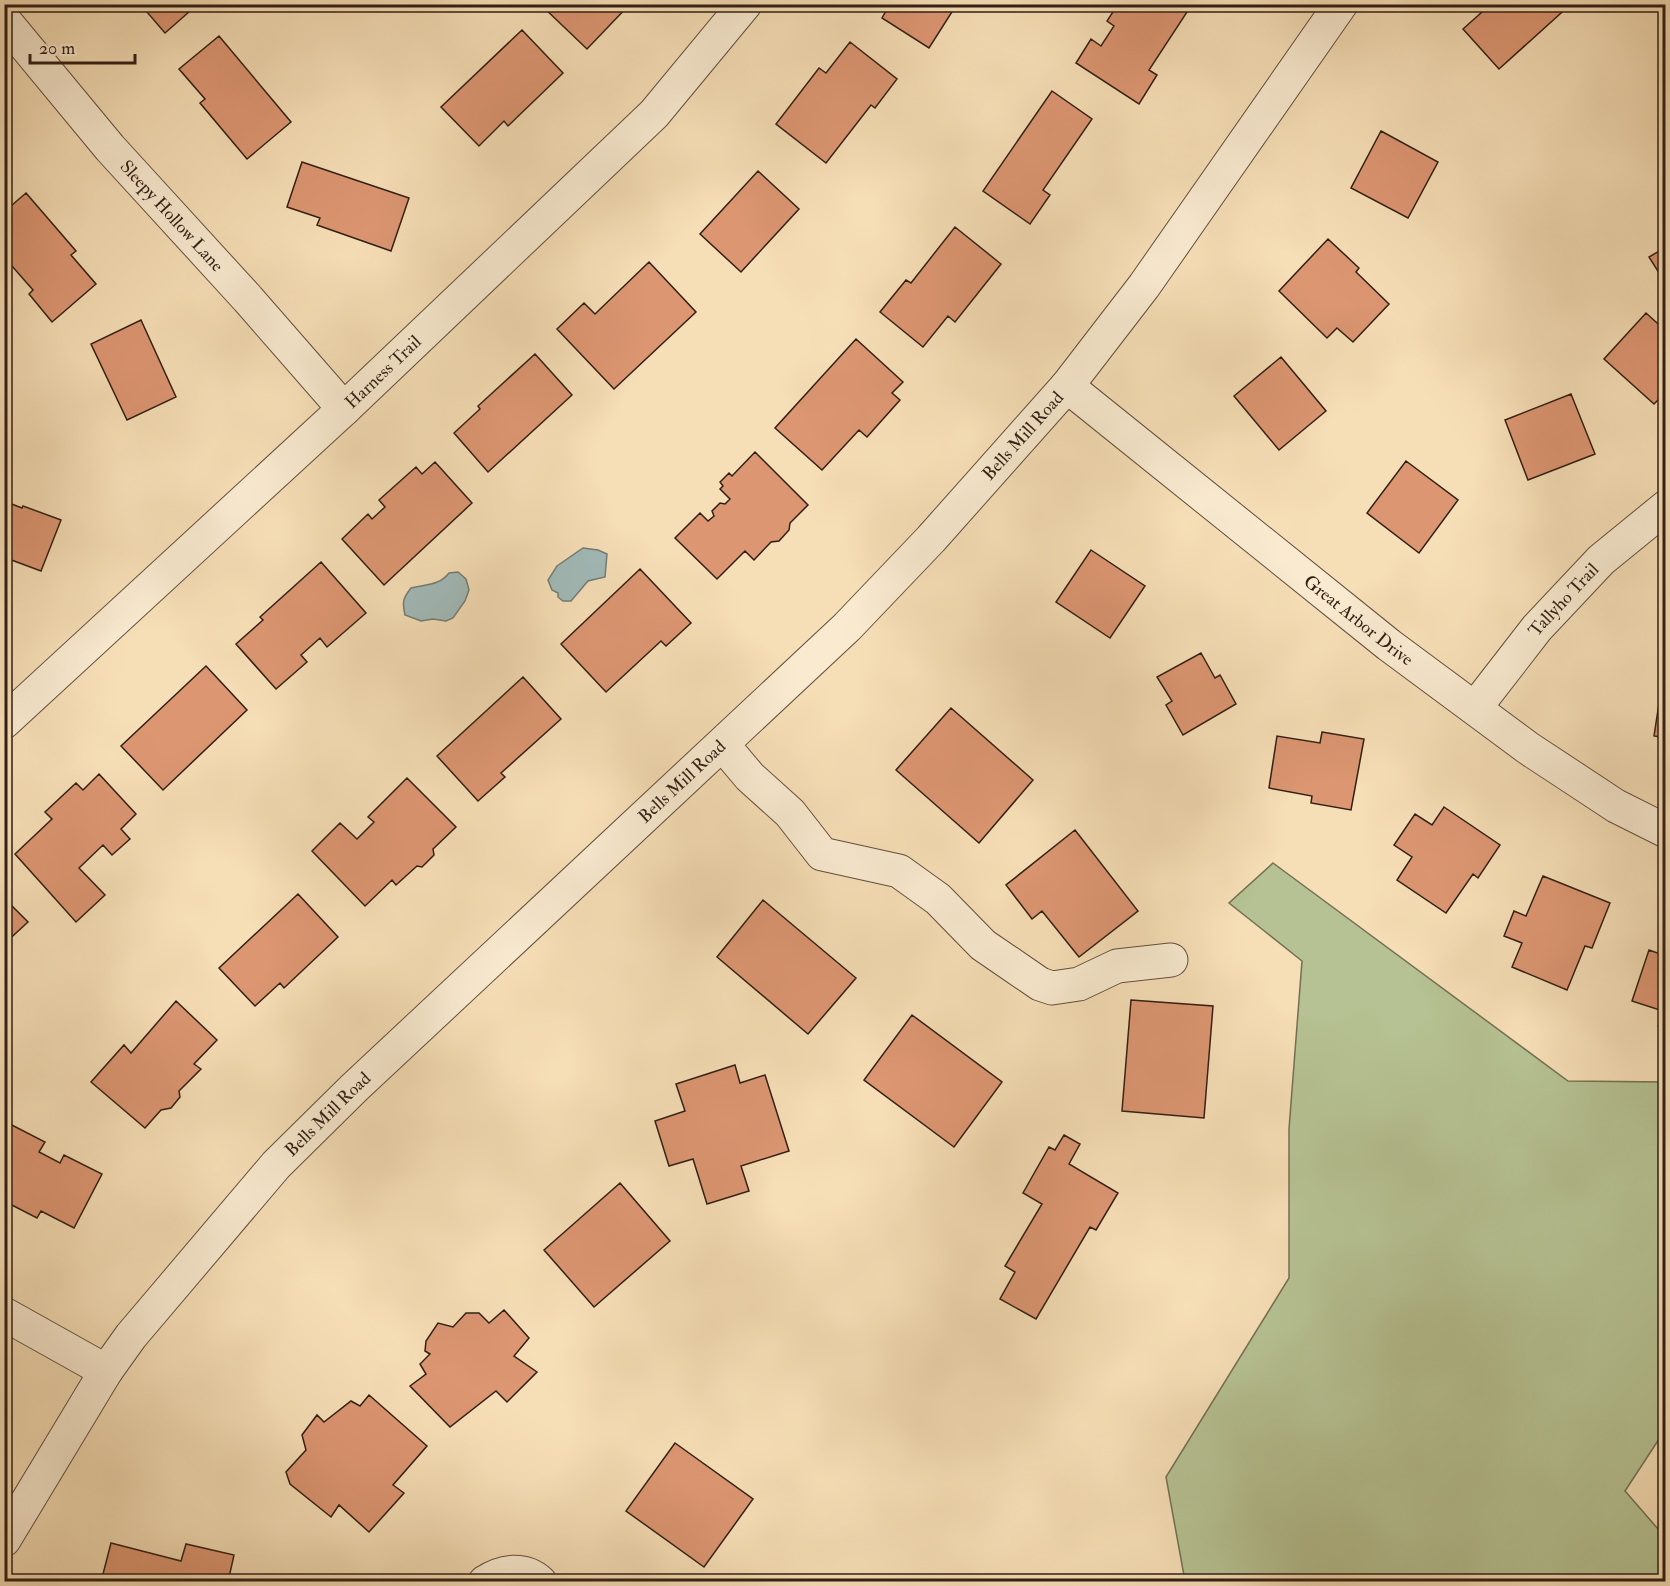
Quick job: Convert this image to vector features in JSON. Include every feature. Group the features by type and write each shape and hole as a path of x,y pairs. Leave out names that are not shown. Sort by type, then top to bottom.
{"street":[{"name":"Harness Trail","path":"4,722 344,409 654,114 745,4"},
{"name":"Bells Mill Road","path":"4,1540 106,1371 131,1336 276,1165 464,985 847,627 931,539 1067,386 1151,276 1341,4"},
{"name":"Sleepy Hollow Lane","path":"4,20 110,148 248,299 344,409"},
{"name":"Great Arbor Drive","path":"1067,386 1389,645 1571,778 1616,806 1665,831"},
{"name":"Tallyho Trail","path":"1475,708 1537,627 1601,560 1665,507"},
{"path":"723,745 750,777 790,813 822,854 899,871 938,899 983,945 1040,984 1052,988 1079,984 1117,966 1171,960"},
{"path":"4,1314 106,1371"},
{"path":"485,1581 508,1571 523,1573 540,1581"}],"green space":[{"path":"1273,863 1568,1081 1665,1082 1665,1430 1625,1491 1665,1537 1665,1581 1185,1581 1166,1477 1289,1278 1289,1129 1302,961 1229,903"}],"water":[{"path":"583,548 607,554 605,577 588,581 571,601 563,601 558,597 558,593 552,590 548,580 557,566"},
{"path":"458,572 466,579 469,590 465,601 453,618 446,621 433,619 421,621 405,615 404,600 411,588 437,582 449,573"}],"building":[{"path":"138,4 198,4 165,33"},
{"path":"540,4 630,4 587,49"},
{"path":"890,4 957,4 929,48 882,18"},
{"path":"1118,4 1182,4 1189,9 1149,70 1157,75 1139,104 1076,63 1091,39 1101,46 1114,26 1107,21"},
{"path":"1491,4 1571,4 1499,69 1463,29"},
{"path":"522,30 563,73 508,126 504,121 479,146 441,107"},
{"path":"219,36 291,122 247,159 200,103 205,99 179,69"},
{"path":"850,42 897,79 875,108 871,105 826,163 776,124 819,68 826,73"},
{"path":"1052,91 1092,119 1043,190 1050,195 1030,224 983,191"},
{"path":"1381,131 1438,162 1408,218 1351,188"},
{"path":"302,162 409,198 391,251 317,225 320,218 287,207"},
{"path":"758,171 799,209 741,272 700,234"},
{"path":"26,193 76,251 71,255 96,284 52,322 29,294 33,290 12,266 8,270 4,267 4,212"},
{"path":"955,227 1001,264 955,322 948,316 923,347 880,312 906,280 911,283"},
{"path":"1328,239 1359,268 1356,272 1389,304 1353,342 1337,328 1327,338 1279,291"},
{"path":"1666,247 1666,284 1649,257"},
{"path":"649,262 696,312 614,389 557,329 584,303 595,314"},
{"path":"1646,313 1666,331 1666,392 1654,404 1604,359"},
{"path":"141,320 176,397 127,420 91,344"},
{"path":"856,339 903,382 892,393 900,400 867,437 859,430 822,470 775,428"},
{"path":"535,354 572,395 488,472 454,433 480,409 478,406"},
{"path":"1281,357 1326,411 1279,450 1234,396"},
{"path":"1571,394 1595,454 1528,480 1505,420"},
{"path":"755,452 808,505 790,523 789,530 779,541 771,542 754,560 745,551 717,579 675,538 700,513 708,521 714,516 712,511 720,503 725,504 730,499 720,489 723,486 720,482 729,473 732,476"},
{"path":"1406,461 1458,500 1419,553 1367,513"},
{"path":"435,462 472,503 384,585 342,539 368,514 372,519 385,507 379,500 416,467 422,474"},
{"path":"4,501 61,520 41,571 6,558 4,561"},
{"path":"1091,550 1145,586 1110,638 1056,602"},
{"path":"321,562 366,613 327,647 320,638 301,655 307,662 276,689 236,644 263,620 260,617"},
{"path":"640,569 691,623 666,646 661,641 606,692 561,644"},
{"path":"1201,653 1215,678 1220,675 1236,704 1183,735 1166,705 1172,701 1157,677"},
{"path":"206,666 247,710 163,790 121,746"},
{"path":"1664,671 1666,671 1666,738 1654,736"},
{"path":"523,677 561,719 501,773 505,777 478,801 437,756"},
{"path":"951,708 1033,780 979,843 896,770"},
{"path":"1322,732 1364,739 1351,810 1311,803 1312,796 1269,788 1277,736 1320,743"},
{"path":"99,774 136,814 121,829 130,839 112,855 103,845 79,868 105,895 76,922 15,854 52,819 45,812 76,783 83,790"},
{"path":"407,778 456,827 433,849 434,855 422,867 417,866 396,885 392,880 365,906 312,851 340,823 357,839 374,822 368,817"},
{"path":"1444,807 1500,845 1478,878 1473,874 1446,913 1397,880 1412,857 1394,845 1415,814 1432,825"},
{"path":"1075,830 1138,911 1079,957 1042,911 1032,919 1006,885"},
{"path":"1543,876 1610,903 1592,948 1585,946 1567,990 1512,967 1522,943 1504,936 1514,911 1526,916"},
{"path":"298,894 338,937 284,988 280,983 255,1006 219,968"},
{"path":"4,898 28,922 4,944"},
{"path":"763,900 856,978 808,1034 717,957"},
{"path":"1649,950 1666,956 1666,1029 1658,1026 1663,1011 1632,1001"},
{"path":"1131,1000 1213,1006 1204,1118 1122,1111"},
{"path":"176,1001 217,1040 194,1064 201,1069 179,1091 180,1097 171,1108 161,1110 145,1128 91,1082 124,1045 131,1053"},
{"path":"912,1015 1002,1082 954,1147 864,1080"},
{"path":"735,1065 740,1083 765,1075 789,1151 741,1166 749,1191 707,1204 693,1159 669,1166 655,1121 685,1111 676,1084"},
{"path":"4,1121 45,1142 39,1152 60,1163 64,1155 102,1174 74,1228 41,1211 37,1218 4,1201"},
{"path":"1064,1135 1080,1144 1069,1164 1118,1193 1096,1230 1090,1227 1036,1319 1000,1299 1015,1272 1005,1266 1042,1204 1023,1193 1049,1147 1055,1150"},
{"path":"620,1183 670,1241 594,1307 544,1250"},
{"path":"504,1310 529,1338 514,1356 537,1372 507,1402 496,1391 450,1427 410,1386 426,1374 420,1364 430,1354 425,1351 426,1341 438,1323 453,1327 466,1313 479,1313 489,1323"},
{"path":"369,1395 427,1446 393,1485 404,1493 369,1532 339,1505 331,1517 290,1484 286,1472 306,1450 302,1435 317,1415 324,1422 351,1401 360,1406"},
{"path":"675,1443 753,1499 704,1567 626,1511"},
{"path":"111,1543 181,1561 186,1544 234,1555 228,1582 122,1582 102,1578"}]}
